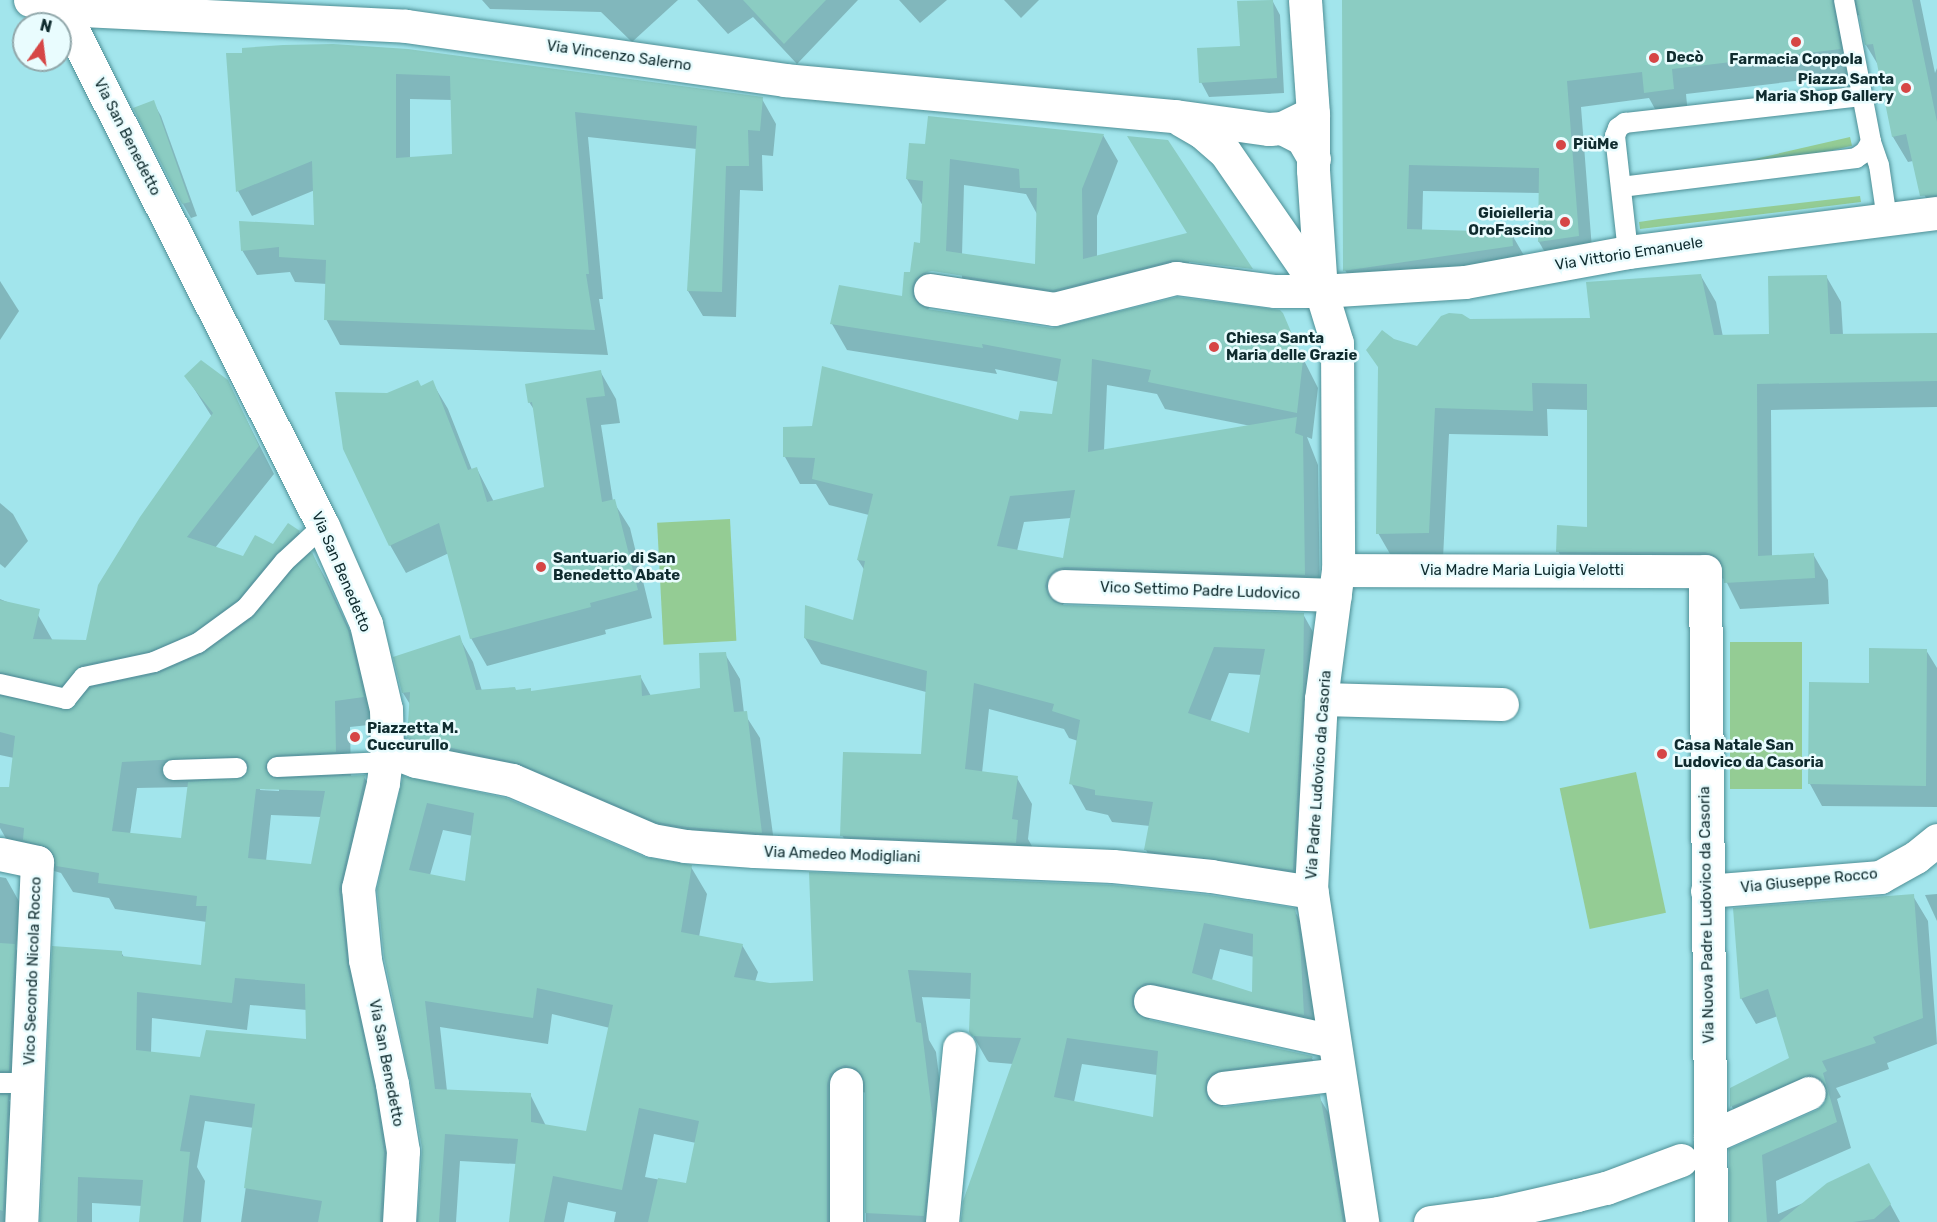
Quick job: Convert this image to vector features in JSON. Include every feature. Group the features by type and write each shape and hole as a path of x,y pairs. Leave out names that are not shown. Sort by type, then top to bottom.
{"street":[{"name":"Via Vincenzo Salerno","path":"30,0 62,9 406,26 784,80 1175,116 1276,129"},
{"path":"1305,0 1321,291"},
{"name":"Via San Benedetto","path":"62,9 323,526 366,624 386,709 387,756 358,888 365,960 392,1084 403,1152 399,1222"},
{"path":"1276,129 1302,138 1313,164 1303,190 1281,200 1259,195 1247,181 1243,152 1258,134 1313,113"},
{"path":"1175,116 1202,132 1225,152 1321,291"},
{"name":"Via Vittorio Emanuele","path":"930,290 1054,309 1176,278 1275,291 1321,291 1465,282 1628,252 1937,213"},
{"name":"Via Padre Ludovico da Casoria","path":"1321,291 1337,343 1337,582 1321,699 1312,892 1362,1222"},
{"name":"Via Madre Maria Luigia Velotti","path":"1337,582 1705,571"},
{"name":"Via Nuova Padre Ludovico da Casoria","path":"1705,571 1711,1222"},
{"name":"Vico Settimo Padre Ludovico","path":"1064,586 1337,582"},
{"path":"1321,699 1502,704"},
{"name":"Via Amedeo Modigliani","path":"387,756 512,780 652,840 685,846 1113,866 1211,876 1312,892"},
{"name":"Via Giuseppe Rocco","path":"1707,891 1880,877 1916,857 1937,840"},
{"name":"Vico Secondo Nicola Rocco","path":"0,854 37,862 14,1083 21,1222"},
{"path":"1150,1001 1333,1041"},
{"path":"942,1222 959,1048"},
{"path":"1223,1088 1338,1074"},
{"path":"846,1084 846,1222"},
{"path":"1710,1137 1809,1093"},
{"path":"1430,1222 1498,1213 1606,1188 1681,1160"}],"lane":[{"path":"1844,0 1871,142 1880,165 1887,219"},
{"path":"1628,252 1615,136 1618,128 1625,123 1862,96"},
{"path":"1621,187 1856,158 1865,152 1871,142"},
{"path":"0,684 66,699 84,677 154,662 198,643 246,608 284,562 323,526"},
{"path":"278,767 387,756"},
{"path":"173,770 237,768"}],"green space":[{"path":"1850,137 1852,146 1636,196 1634,187"},
{"path":"1860,196 1861,202 1640,229 1639,222 1659,219"},
{"path":"730,519 736,641 663,645 657,523"},
{"path":"1730,642 1802,642 1802,789 1730,789"},
{"path":"1636,772 1666,913 1590,929 1560,788"}],"building":[{"path":"743,0 826,0 784,44"},
{"path":"1273,0 1277,78 1199,83 1197,48 1240,46 1237,1"},
{"path":"1342,0 1832,0 1841,49 1672,69 1674,89 1644,93 1642,72 1567,81 1579,236 1538,242 1539,168 1409,165 1407,229 1512,232 1513,246 1343,271"},
{"name":"Piazza Santa Maria Shop Gallery","path":"1856,0 1912,0 1937,122 1937,195 1920,196 1906,134 1892,137 1873,44 1865,45"},
{"path":"333,44 408,49 763,97 760,131 748,130 749,166 726,166 722,292 687,291 697,126 575,112 589,274 586,274 595,330 324,320 326,260 279,257 279,247 241,251 239,221 314,225 312,161 236,192 226,53 242,53 242,48","holes":["396,74 450,76 452,154 396,158"]},
{"path":"154,100 190,202 182,204 133,108"},
{"path":"928,116 1104,134 1082,189 1083,259 1187,233 1127,136 1168,140 1253,269 1172,260 1053,290 932,271 923,273 915,279 912,287 913,297 919,305 927,309 1052,328 1177,297 1280,310 1283,313 1303,360 1297,413 1148,382 1151,370 1092,359 1088,452 1297,417 1295,433 1303,436 1305,575 1065,567 1056,569 1048,576 1045,586 1054,602 1063,605 1304,613 1303,690 1293,870 1144,850 1153,802 1095,795 1095,790 1069,784 1080,720 1052,711 1054,704 974,683 965,769 1018,776 1012,819 1018,820 1016,843 840,836 843,752 921,754 927,671 804,638 805,605 853,620 865,561 857,560 873,494 812,479 815,458 783,457 783,427 812,426 822,366 1018,420 1020,411 1052,414 1061,359 982,344 983,348 830,324 839,285 902,296 904,272 910,272 914,242 920,243 923,181 906,179 909,143 925,144","holes":["950,159 1019,169 1020,188 1037,188 1035,264 946,251","1075,490 1063,558 997,546 1010,496","1214,647 1265,649 1249,733 1188,713"]},
{"path":"1701,274 1714,335 1769,334 1768,276 1827,275 1830,334 1937,333 1937,381 1757,384 1758,556 1814,553 1815,578 1724,583 1721,561 1705,552 1556,552 1557,525 1587,527 1587,384 1532,383 1533,411 1435,408 1429,533 1376,534 1378,367 1366,350 1382,330 1394,339 1417,346 1441,316 1449,313 1462,314 1470,319 1590,318 1586,282"},
{"path":"201,360 228,380 259,446 187,537 243,556 255,535 273,544 288,523 300,531 275,554 238,599 192,633 150,651 81,665 61,686 0,672 0,600 40,609 33,639 86,640 98,585 140,517 213,413 184,376"},
{"path":"601,370 605,396 586,398 602,502 615,499 638,590 590,603 591,607 470,639 439,523 389,546 343,449 335,392 387,393 418,380 421,386 433,380 468,470 477,467 487,502 544,487 532,402 528,403 525,384"},
{"path":"312,552 348,630 364,697 335,701 336,752 276,755 267,761 265,768 271,777 278,779 365,775 339,889 347,964 374,1088 384,1152 380,1222 318,1222 322,1201 244,1188 255,1104 190,1095 180,1151 190,1152 183,1222 139,1222 143,1180 78,1177 77,1222 40,1222 52,946 122,951 122,956 201,965 207,906 196,906 197,896 98,883 99,873 56,866 54,855 48,847 23,840 24,828 0,823 0,787 9,787 15,736 0,732 0,696 69,710 91,688 157,674 203,654 253,618 293,570","holes":["237,756 247,761 249,767 243,778 188,782 181,838 112,831 122,762","256,789 325,791 311,864 248,858","235,978 305,984 306,1039 206,1030 200,1057 136,1050 137,992 232,1003"]},
{"path":"460,635 476,690 515,687 516,690 531,688 531,691 641,675 642,696 700,688 699,653 726,652 734,712 747,711 762,833 687,827 657,822 519,763 407,738 410,692 402,693 393,657"},
{"path":"1869,648 1927,649 1926,786 1808,784 1809,682 1869,683"},
{"path":"403,776 506,798 645,857 692,865 681,932 743,944 734,977 770,983 813,981 809,872 1112,885 1209,895 1295,908 1300,939 1304,1015 1153,983 1145,983 1137,988 1132,996 1132,1006 1137,1014 1146,1019 1312,1056 1313,1058 1220,1070 1212,1073 1206,1080 1205,1091 1208,1100 1215,1105 1225,1107 1320,1095 1343,1222 961,1222 963,1201 1021,1038 972,1036 969,1032 971,973 908,970 916,1022 921,1023 933,1121 924,1216 865,1213 865,1083 856,1068 845,1065 830,1074 827,1084 827,1222 648,1222 658,1178 686,1183 699,1121 639,1108 622,1190 553,1176 544,1222 509,1222 518,1139 445,1134 439,1222 418,1222 422,1148 384,957 377,889","holes":["427,803 474,813 465,881 409,870","1204,923 1253,934 1252,992 1192,973","537,988 613,1005 586,1131 531,1122 531,1093 435,1089 425,1001 533,1018","1067,1038 1158,1051 1153,1117 1054,1097"]},
{"path":"1914,894 1923,1018 1873,1037 1876,1043 1822,1061 1827,1071 1823,1073 1837,1122 1762,1155 1767,1222 1730,1222 1729,1149 1817,1110 1824,1104 1828,1094 1826,1085 1820,1078 1810,1074 1730,1107 1730,1088 1789,1058 1768,989 1740,999 1733,908"},
{"path":"0,943 15,944 9,1071 0,1071"},
{"path":"0,1095 8,1095 3,1211 0,1210"},
{"path":"1869,1163 1891,1204 1874,1219 1853,1222 1779,1222 1827,1183"}],"place":[{"name":"Farmacia Coppola","path":"1796,42"},
{"name":"Decò","path":"1654,58"},
{"name":"Piazza Santa Maria Shop Gallery","path":"1906,88"},
{"name":"PiùMe","path":"1561,145"},
{"name":"Gioielleria OroFascino","path":"1565,222"},
{"name":"Chiesa Santa Maria delle Grazie","path":"1214,347"},
{"name":"Santuario di San Benedetto Abate","path":"541,567"},
{"name":"Piazzetta M. Cuccurullo","path":"355,737"},
{"name":"Casa Natale San Ludovico da Casoria","path":"1662,754"}]}
